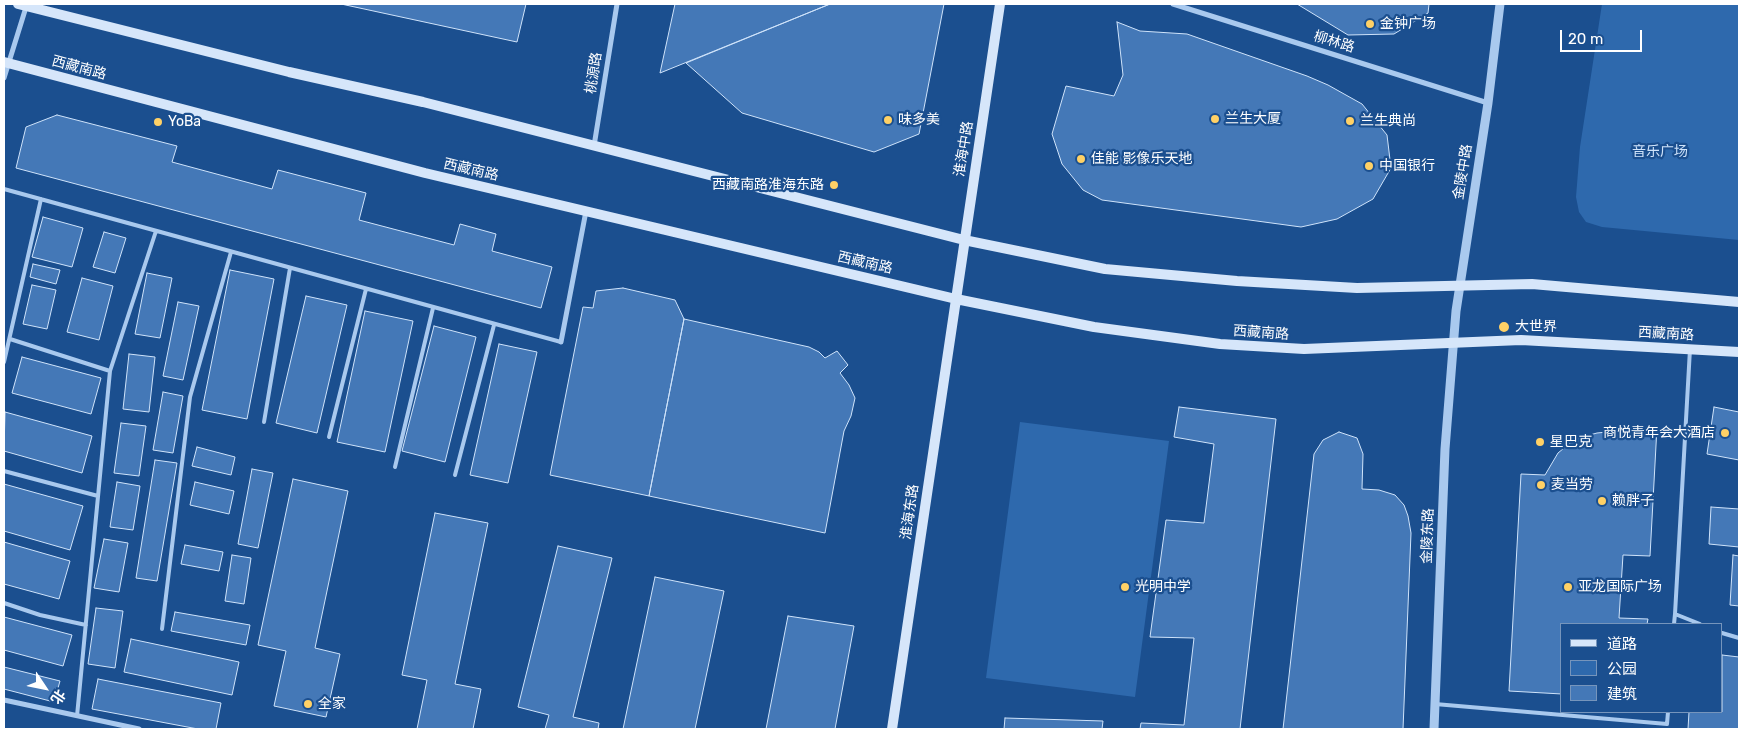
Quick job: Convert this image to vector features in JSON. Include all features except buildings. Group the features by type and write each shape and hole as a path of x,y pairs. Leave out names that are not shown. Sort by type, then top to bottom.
{"main road":[{"path":"24,4 964,240 1104,268 1357,288 1532,284 1739,302"},
{"name":"淮海中路","path":"956,298 1000,4"},
{"name":"西藏南路","path":"6,63 425,173 956,298 1094,327 1220,344 1304,350 1521,340 1739,352"},
{"name":"淮海东路","path":"892,729 956,298"}],"street":[{"path":"4,78 6,63 24,4"},
{"name":"桃源路","path":"594,146 617,4"},
{"name":"柳林路","path":"1172,4 1488,103"},
{"name":"金陵中路","path":"1453,344 1488,103 1500,4"},
{"path":"561,342 586,212"},
{"name":"金陵东路","path":"1434,729 1445,449 1453,344"},
{"path":"4,700 139,729"}],"lane":[{"path":"4,189 561,342"},
{"path":"4,362 41,199"},
{"path":"77,716 110,371 156,231"},
{"path":"162,629 190,397 231,252"},
{"path":"264,422 290,268"},
{"path":"329,437 366,289"},
{"path":"395,467 433,308"},
{"path":"455,475 494,325"},
{"path":"10,339 110,371"},
{"path":"1674,623 1690,350"},
{"path":"4,471 98,496"},
{"path":"4,603 40,615 86,625"},
{"path":"1675,614 1698,623"},
{"path":"1723,633 1739,638"},
{"path":"1435,704 1667,727 1668,713"}],"green space":[{"name":"音乐广场","path":"1602,4 1739,4 1739,240 1602,227 1586,222 1579,212 1576,197 1580,147"},
{"path":"1020,422 1169,441 1135,697 986,678"}],"place":[{"name":"金钟广场","path":"1370,24"},
{"name":"兰生大厦","path":"1215,119"},
{"name":"味多美","path":"888,120"},
{"name":"兰生典尚","path":"1350,121"},
{"name":"YoBa","path":"158,122"},
{"name":"佳能 影像乐天地","path":"1081,159"},
{"name":"中国银行","path":"1369,166"},
{"name":"西藏南路淮海东路","path":"834,185"},
{"name":"大世界","path":"1504,327"},
{"name":"商悦青年会大酒店","path":"1725,433"},
{"name":"星巴克","path":"1540,442"},
{"name":"麦当劳","path":"1541,485"},
{"name":"赖胖子","path":"1602,501"},
{"name":"光明中学","path":"1125,587"},
{"name":"亚龙国际广场","path":"1568,587"},
{"name":"全家","path":"308,704"}]}
